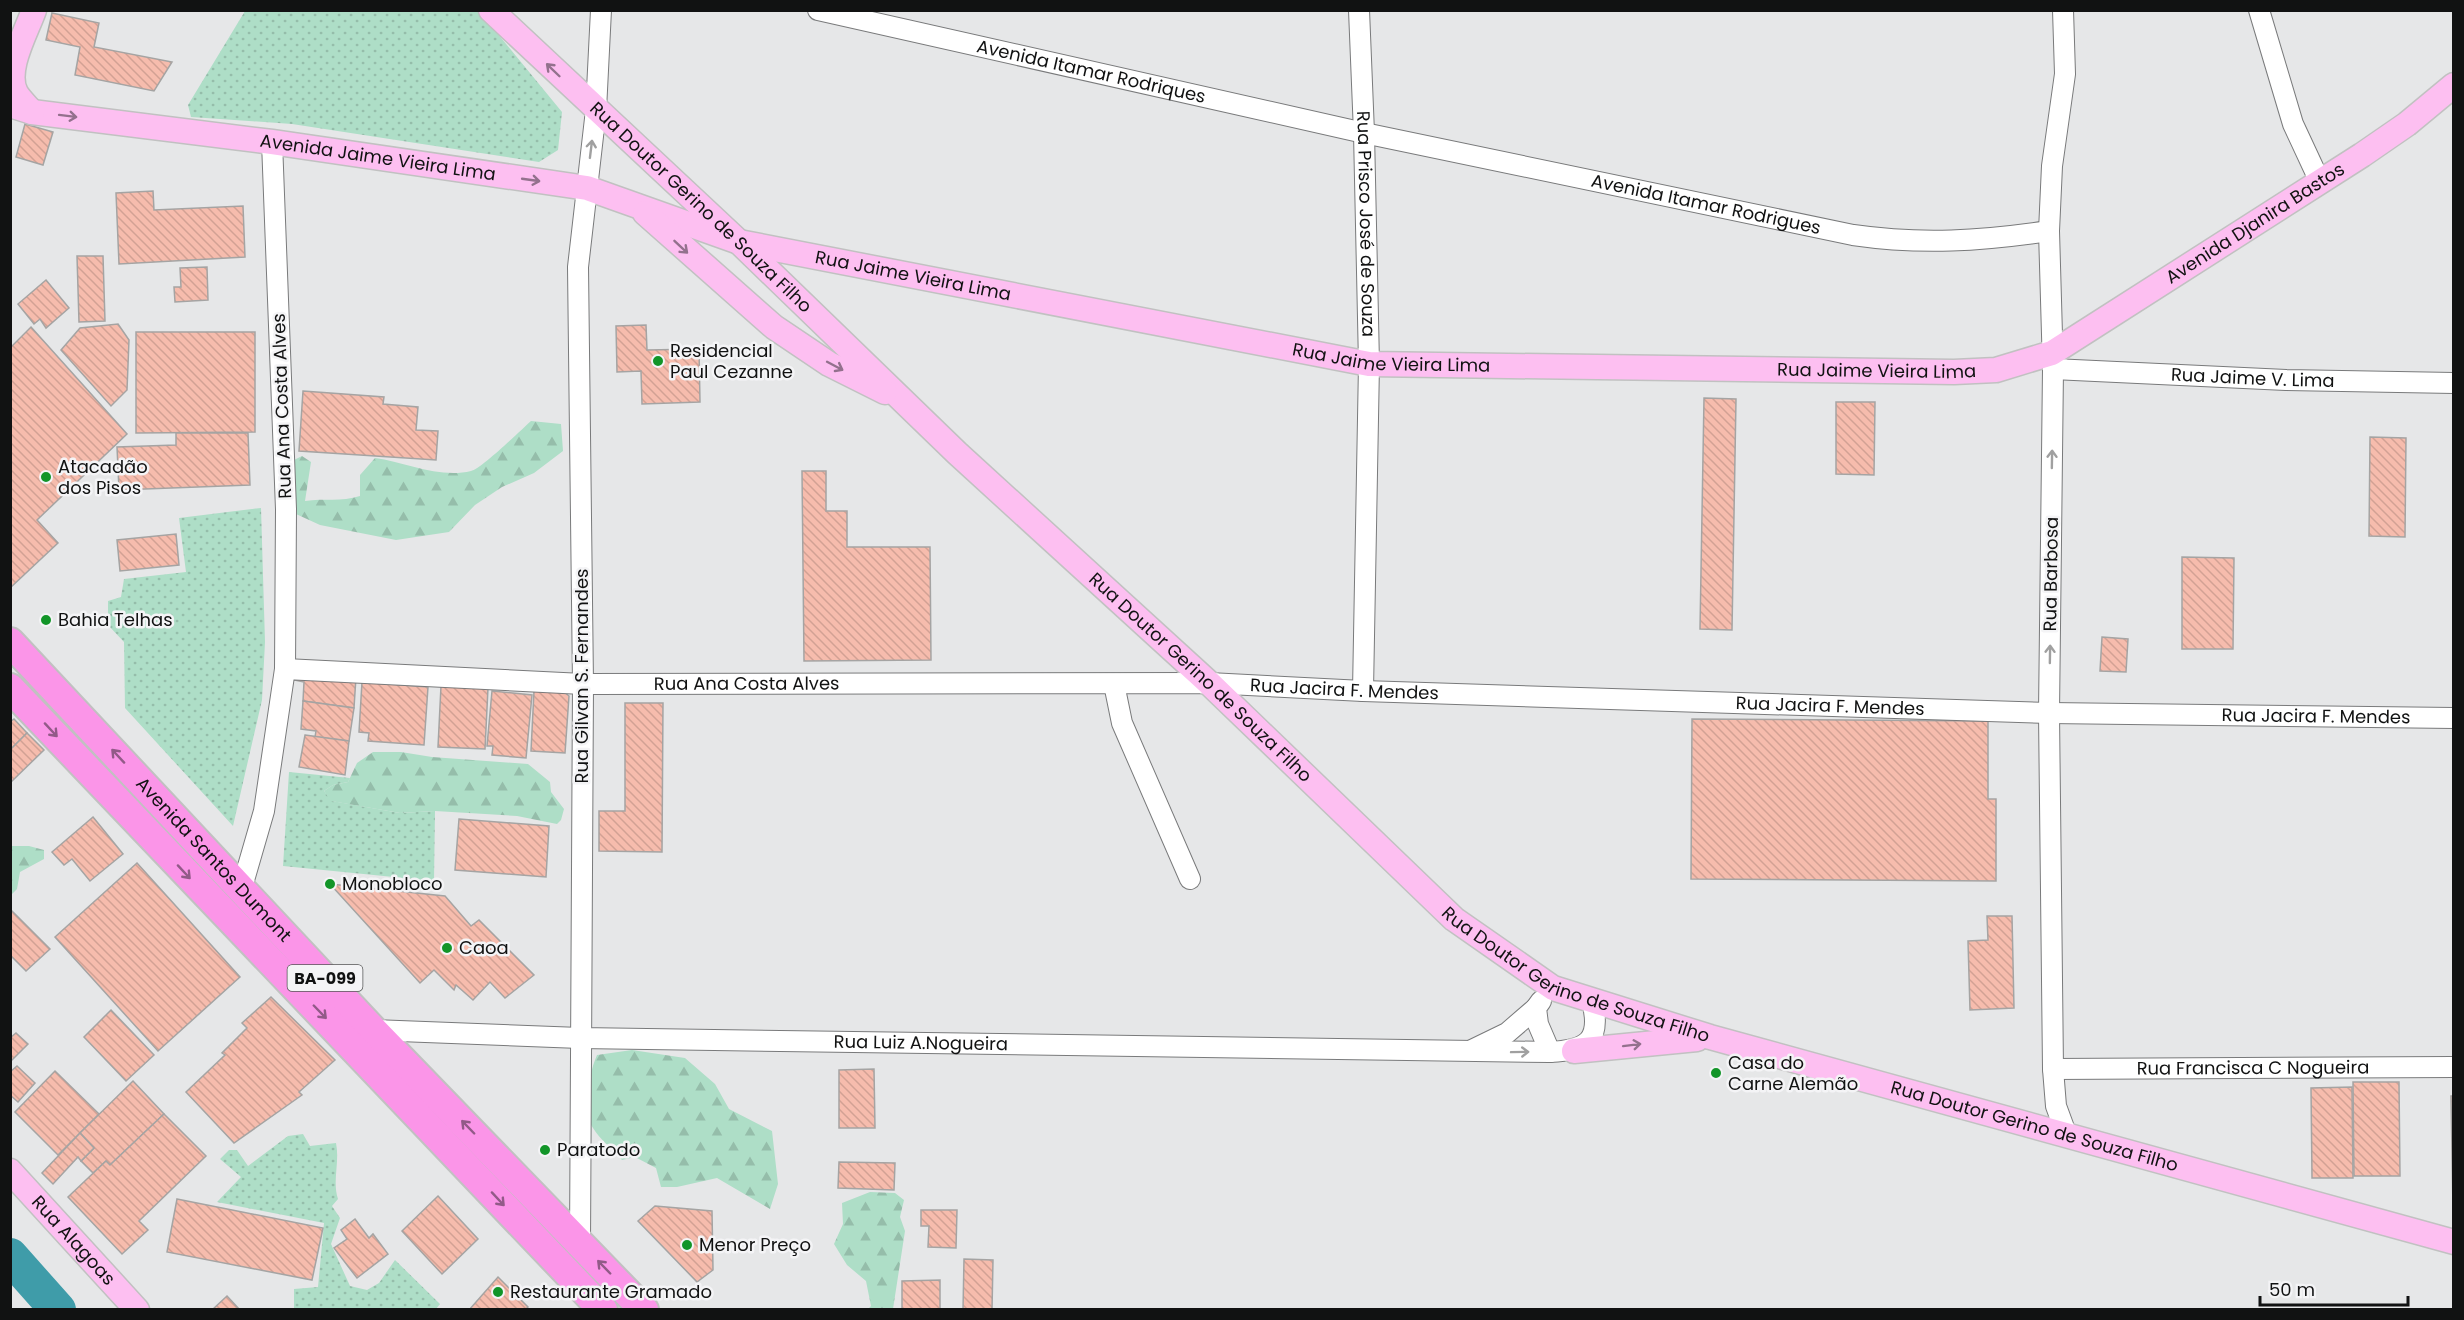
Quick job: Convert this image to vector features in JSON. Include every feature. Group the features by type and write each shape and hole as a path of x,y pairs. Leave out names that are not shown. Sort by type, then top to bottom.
{"highway":[{"name":"Avenida Santos Dumont","path":"10,642 242,887 373,1030 644,1310"},
{"name":"Avenida Santos Dumont","path":"10,688 603,1310"}],"main road":[{"path":"10,36 29,10"},
{"path":"21,108 14,85 18,54 34,10"},
{"name":"Rua Doutor Gerino de Souza Filho","path":"491,10 739,242 909,404 957,453 1209,683 1454,919 1553,988 1710,1038 2454,1242"},
{"name":"Avenida Djanira Bastos","path":"2052,361 2407,124 2454,85"},
{"name":"Avenida Jaime Vieira Lima","path":"21,108 586,188 739,242"},
{"name":"Rua Doutor Gerino de Souza Filho","path":"638,207 774,327 829,364 909,404"},
{"name":"Rua Jaime Vieira Lima","path":"739,242 1369,364 1954,372 1996,370 2052,361"},
{"path":"1574,1051 1710,1038"},
{"name":"Rua Alagoas","path":"10,1171 137,1310"}],"street":[{"name":"Avenida Itamar Rodriques","path":"818,10 1364,133"},
{"name":"Rua Prisco José de Souza","path":"1359,10 1369,364 1363,691"},
{"name":"Rua Barbosa","path":"2063,10 2066,74 2052,166 2049,231 2052,361 2049,713 2053,1069 2056,1106 2067,1136"},
{"path":"2259,10 2293,124 2320,182"},
{"name":"Rua Gilvan S. Fernandes","path":"580,1243 583,684 578,267 596,110 602,12"},
{"name":"Avenida Itamar Rodrigues","path":"1364,133 1853,235 1896,241 1942,243 2049,231"},
{"name":"Rua Ana Costa Alves","path":"242,887 264,811 285,669 286,509 272,142"},
{"name":"Rua Jaime V. Lima","path":"2052,361 2286,380 2454,382"},
{"name":"Rua Ana Costa Alves","path":"285,669 583,684 1209,683"},
{"name":"Rua Jacira F. Mendes","path":"1209,683 1363,691 2049,713 2454,718"},
{"path":"1114,684 1126,732 1190,879"},
{"name":"Rua Luiz A.Nogueira","path":"1467,1052 1507,1033 1536,1008 1553,988"},
{"path":"1574,1051 1591,1041 1596,1027 1592,1001"},
{"path":"1536,1008 1538,1024 1550,1052"},
{"name":"Rua Luiz A.Nogueira","path":"373,1030 580,1038 1467,1052 1574,1051"},
{"name":"Rua Francisca C Nogueira","path":"2053,1069 2454,1067"}],"green space":[{"path":"245,11 479,11 562,112 558,150 539,162 292,124 191,117 188,105"},
{"path":"531,421 561,424 563,451 534,473 502,487 475,505 449,532 396,540 320,525 296,514 292,492 294,460 302,456 311,462 305,501 346,499 360,496 360,475 375,458 447,473 471,471 492,457"},
{"path":"261,508 265,642 262,700 233,826 125,708 124,642 108,625 108,601 121,597 124,579 186,572 179,518"},
{"path":"373,752 401,752 432,757 528,764 550,782 551,792 564,809 561,820 557,824 517,816 435,811 400,813 331,801 324,791 333,785 348,782 357,763"},
{"path":"289,772 350,778 348,782 333,785 324,791 332,801 400,813 435,811 434,881 283,866"},
{"path":"11,846 29,846 44,850 44,859 20,872 17,889 11,895"},
{"path":"632,1050 685,1058 715,1084 729,1109 772,1131 778,1184 770,1209 717,1178 677,1187 661,1187 656,1168 635,1157 622,1160 599,1137 589,1120 587,1111 589,1081 597,1055"},
{"path":"303,1134 310,1146 336,1143 338,1199 332,1206 340,1218 331,1244 350,1286 367,1290 379,1283 395,1260 440,1304 436,1309 294,1308 294,1289 318,1287 324,1223 217,1202 241,1177 220,1159 229,1150 237,1150 248,1166 288,1136"},
{"path":"870,1192 895,1193 904,1200 900,1217 905,1231 893,1309 868,1309 871,1306 866,1281 847,1265 834,1244 843,1224 842,1203"}],"building":[{"path":"52,13 99,23 94,47 172,62 154,91 75,75 80,47 46,40"},
{"path":"25,124 53,132 43,165 16,157"},
{"path":"153,191 154,210 243,206 245,257 119,264 116,193"},
{"path":"77,256 103,256 105,321 79,322"},
{"path":"207,267 208,300 175,302 174,287 181,287 180,268"},
{"path":"46,280 69,308 46,328 40,319 34,324 18,304"},
{"path":"118,324 129,340 127,390 111,406 61,350 80,328"},
{"name":"Residencial Paul Cezanne","path":"646,325 647,350 699,349 700,402 642,404 641,371 617,372 616,326"},
{"name":"Atacadão dos Pisos","path":"31,327 127,434 37,520 58,543 10,588 10,348"},
{"path":"136,332 255,332 255,432 136,433"},
{"path":"303,391 384,397 383,404 418,407 416,430 438,431 436,460 299,451"},
{"path":"1704,398 1736,399 1732,630 1700,629"},
{"path":"1836,402 1875,402 1874,475 1836,474"},
{"path":"176,433 248,433 250,485 119,490 117,447 176,445"},
{"path":"2370,437 2406,438 2405,537 2369,536"},
{"path":"802,471 826,471 826,511 847,511 847,547 930,547 931,660 804,661"},
{"path":"176,534 179,565 120,571 117,540"},
{"path":"2182,557 2234,558 2233,649 2182,649"},
{"path":"2102,637 2128,639 2126,672 2100,671"},
{"path":"294,673 356,677 354,708 303,701 304,682 294,680"},
{"path":"362,682 428,687 424,745 368,741 369,733 359,732"},
{"path":"441,686 488,688 485,749 438,747"},
{"path":"492,691 532,695 526,758 492,755 493,746 487,746"},
{"path":"534,691 564,692 569,696 565,753 531,751"},
{"path":"303,701 354,708 349,741 315,737 316,731 301,729"},
{"path":"625,703 663,703 662,852 599,851 599,811 625,811"},
{"path":"14,719 27,733 10,750 10,722"},
{"path":"1692,719 1988,721 1988,799 1996,799 1996,881 1691,879"},
{"path":"27,733 44,750 10,783 10,750"},
{"path":"305,735 349,741 345,775 299,767"},
{"path":"93,817 123,854 90,881 72,859 64,865 52,852"},
{"path":"459,819 549,826 546,877 455,870"},
{"path":"137,863 240,977 158,1051 55,937"},
{"name":"Caoa","path":"330,884 445,896 471,926 479,920 534,975 505,998 490,982 473,1000 456,985 454,990 434,970 420,983"},
{"path":"10,909 50,949 26,971 10,955"},
{"path":"1987,916 2012,916 2014,1008 1970,1010 1968,941 1988,940"},
{"path":"271,997 335,1060 299,1092 302,1095 234,1143 186,1092 225,1055 222,1053 247,1028 242,1023"},
{"path":"111,1010 154,1055 126,1081 84,1037"},
{"path":"16,1033 28,1044 10,1062 10,1038"},
{"path":"17,1066 35,1083 18,1102 10,1095 10,1072"},
{"path":"874,1069 875,1128 839,1128 839,1070"},
{"path":"55,1071 99,1114 58,1155 15,1112"},
{"path":"133,1081 164,1114 110,1165 106,1161 93,1173 81,1161 94,1148 80,1133"},
{"path":"2353,1082 2399,1082 2400,1176 2354,1176"},
{"path":"2352,1087 2353,1178 2312,1178 2311,1088"},
{"path":"2451,1096 2454,1096 2454,1209 2453,1209"},
{"path":"164,1114 206,1156 139,1221 148,1230 122,1254 68,1197 106,1161 110,1165"},
{"path":"80,1133 94,1148 81,1161 78,1157 53,1184 42,1173"},
{"path":"839,1162 895,1163 894,1190 838,1188"},
{"path":"438,1196 478,1239 442,1274 402,1231"},
{"path":"177,1199 323,1228 312,1280 167,1252"},
{"name":"Menor Preço","path":"655,1206 712,1211 713,1270 697,1282 638,1221"},
{"path":"921,1210 957,1210 956,1248 928,1247 929,1226 921,1226"},
{"path":"355,1219 369,1238 373,1234 388,1254 357,1278 334,1248 347,1239 341,1230"},
{"path":"964,1259 993,1260 992,1310 963,1310"},
{"name":"Restaurante Gramado","path":"498,1277 528,1307 525,1310 469,1310"},
{"path":"940,1280 940,1310 902,1310 902,1281"},
{"path":"227,1296 240,1310 212,1310"}],"waterway":[{"path":"10,1256 58,1310"}],"place":[{"name":"Residencial Paul Cezanne","path":"658,361"},
{"name":"Atacadão dos Pisos","path":"46,477"},
{"name":"Bahia Telhas","path":"46,620"},
{"name":"Monobloco","path":"330,884"},
{"name":"Caoa","path":"447,948"},
{"name":"Casa do Carne Alemão","path":"1716,1073"},
{"name":"Paratodo","path":"545,1150"},
{"name":"Menor Preço","path":"687,1245"},
{"name":"Restaurante Gramado","path":"498,1292"}]}
